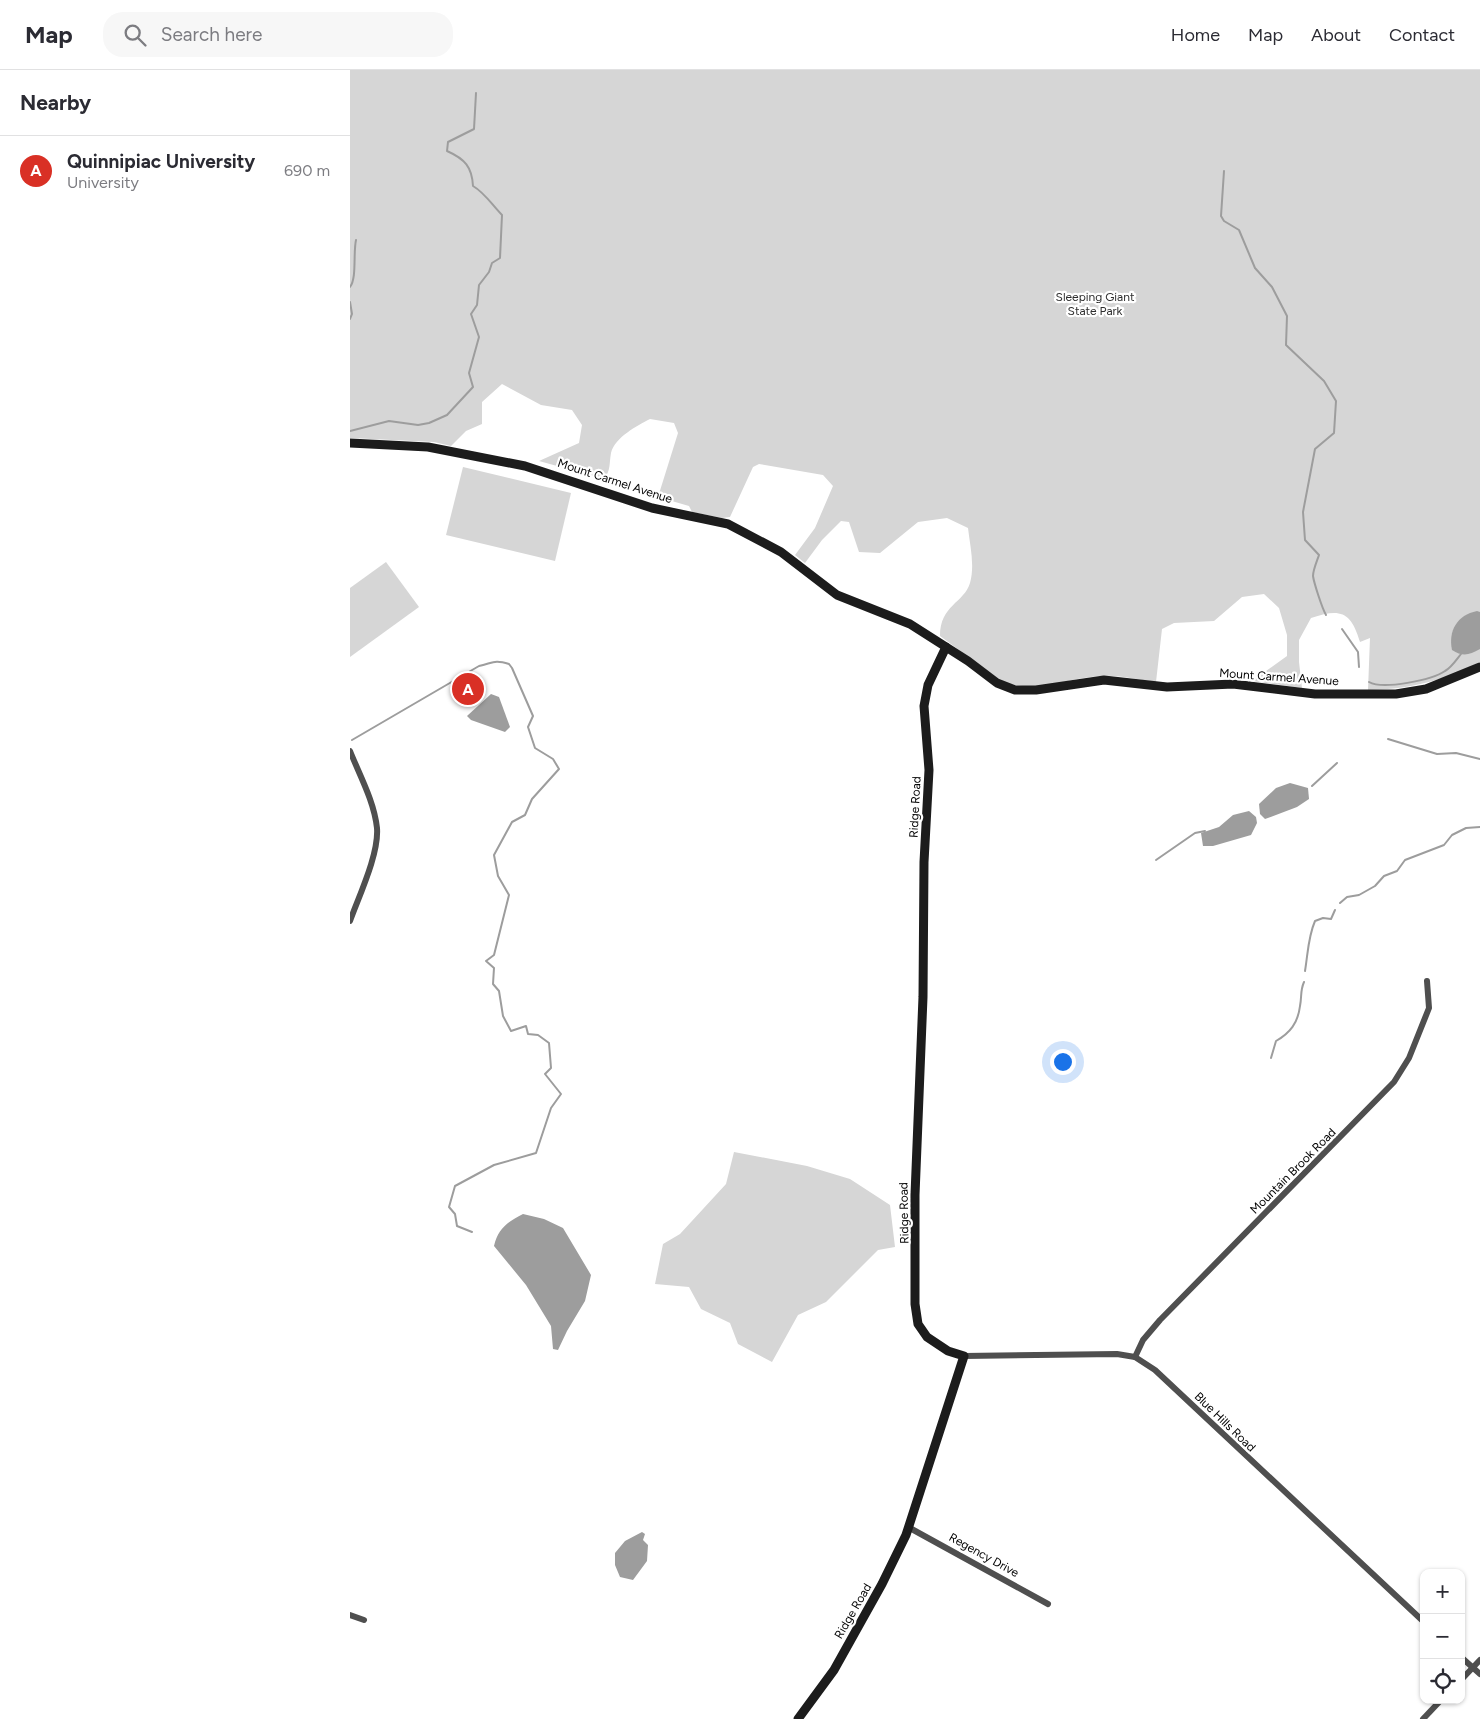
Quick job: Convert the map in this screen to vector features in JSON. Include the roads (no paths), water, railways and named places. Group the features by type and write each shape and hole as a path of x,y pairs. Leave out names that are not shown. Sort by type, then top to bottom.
{"main road":[{"name":"Mount Carmel Avenue","path":"350,443 428,447 524,466 652,508 728,524 781,552 846,600 898,619 946,647 997,684 1015,690 1036,690 1104,680 1167,687 1233,684 1300,693 1396,694 1426,689 1480,667"},
{"name":"Ridge Road","path":"798,1719 834,1670 882,1584 908,1527 964,1356 948,1351 927,1337 918,1324 915,1304 917,1271 915,1194 923,997 924,862 930,770 924,706 928,685 946,647"}],"street":[{"path":"350,751 371,802 377,829 372,859 350,921"},
{"name":"Mountain Brook Road","path":"1135,1357 1143,1340 1160,1320 1391,1086 1409,1058 1424,1024 1429,1008 1427,981"},
{"name":"Blue Hills Road","path":"964,1356 1018,1357 1100,1354 1135,1357 1156,1370 1420,1618"},
{"name":"Regency Drive","path":"908,1527 1048,1604"},
{"path":"350,1615 364,1620"},
{"path":"1463,1659 1480,1674"},
{"path":"1465,1676 1480,1660"},
{"path":"1423,1719 1437,1704"}],"waterway":[{"path":"350,431 389,421 418,425 429,423 447,415 473,387 469,373 479,337 471,314 477,305 479,285 489,272 492,263 500,258 502,215 473,186 471,174 466,164 459,157 447,151 448,142 474,129 476,93"},
{"path":"1224,171 1221,216 1224,221 1239,230 1255,268 1272,287 1287,316 1286,345 1324,381 1336,401 1334,433 1315,449 1303,512 1305,540 1319,555 1313,576 1318,596 1326,615"},
{"path":"350,287 354,272 356,240"},
{"path":"350,302 352,314 350,319"},
{"path":"1342,629 1358,652 1359,667"},
{"path":"1369,682 1385,685 1430,678 1447,670 1461,654"},
{"path":"352,740 479,666 500,662 509,664 512,668 533,716 528,727 535,748 553,759 559,769 532,799 525,815 512,822 494,855 498,876 509,895 494,955 486,961 494,968 493,984 499,991 503,1016 511,1031 526,1026 528,1034 538,1035 549,1043 551,1068 545,1074 561,1094 551,1108 536,1153 494,1165 455,1186 449,1207 455,1214 457,1226 472,1232"},
{"path":"1388,739 1437,754 1456,753 1480,759"},
{"path":"1312,786 1337,763"},
{"path":"1340,903 1347,897 1359,895 1375,886 1384,876 1397,871 1405,860 1444,845 1452,835 1466,828 1480,827"},
{"path":"1156,860 1195,833 1205,831"},
{"path":"1305,971 1315,921 1323,918 1331,919 1335,910"},
{"path":"1271,1058 1276,1041 1289,1031 1297,1018 1304,982"}],"place":[{"name":"Quinnipiac University","path":"468,689"}],"park label":[{"name":"Sleeping Giant State Park","path":"1095,304"}]}
